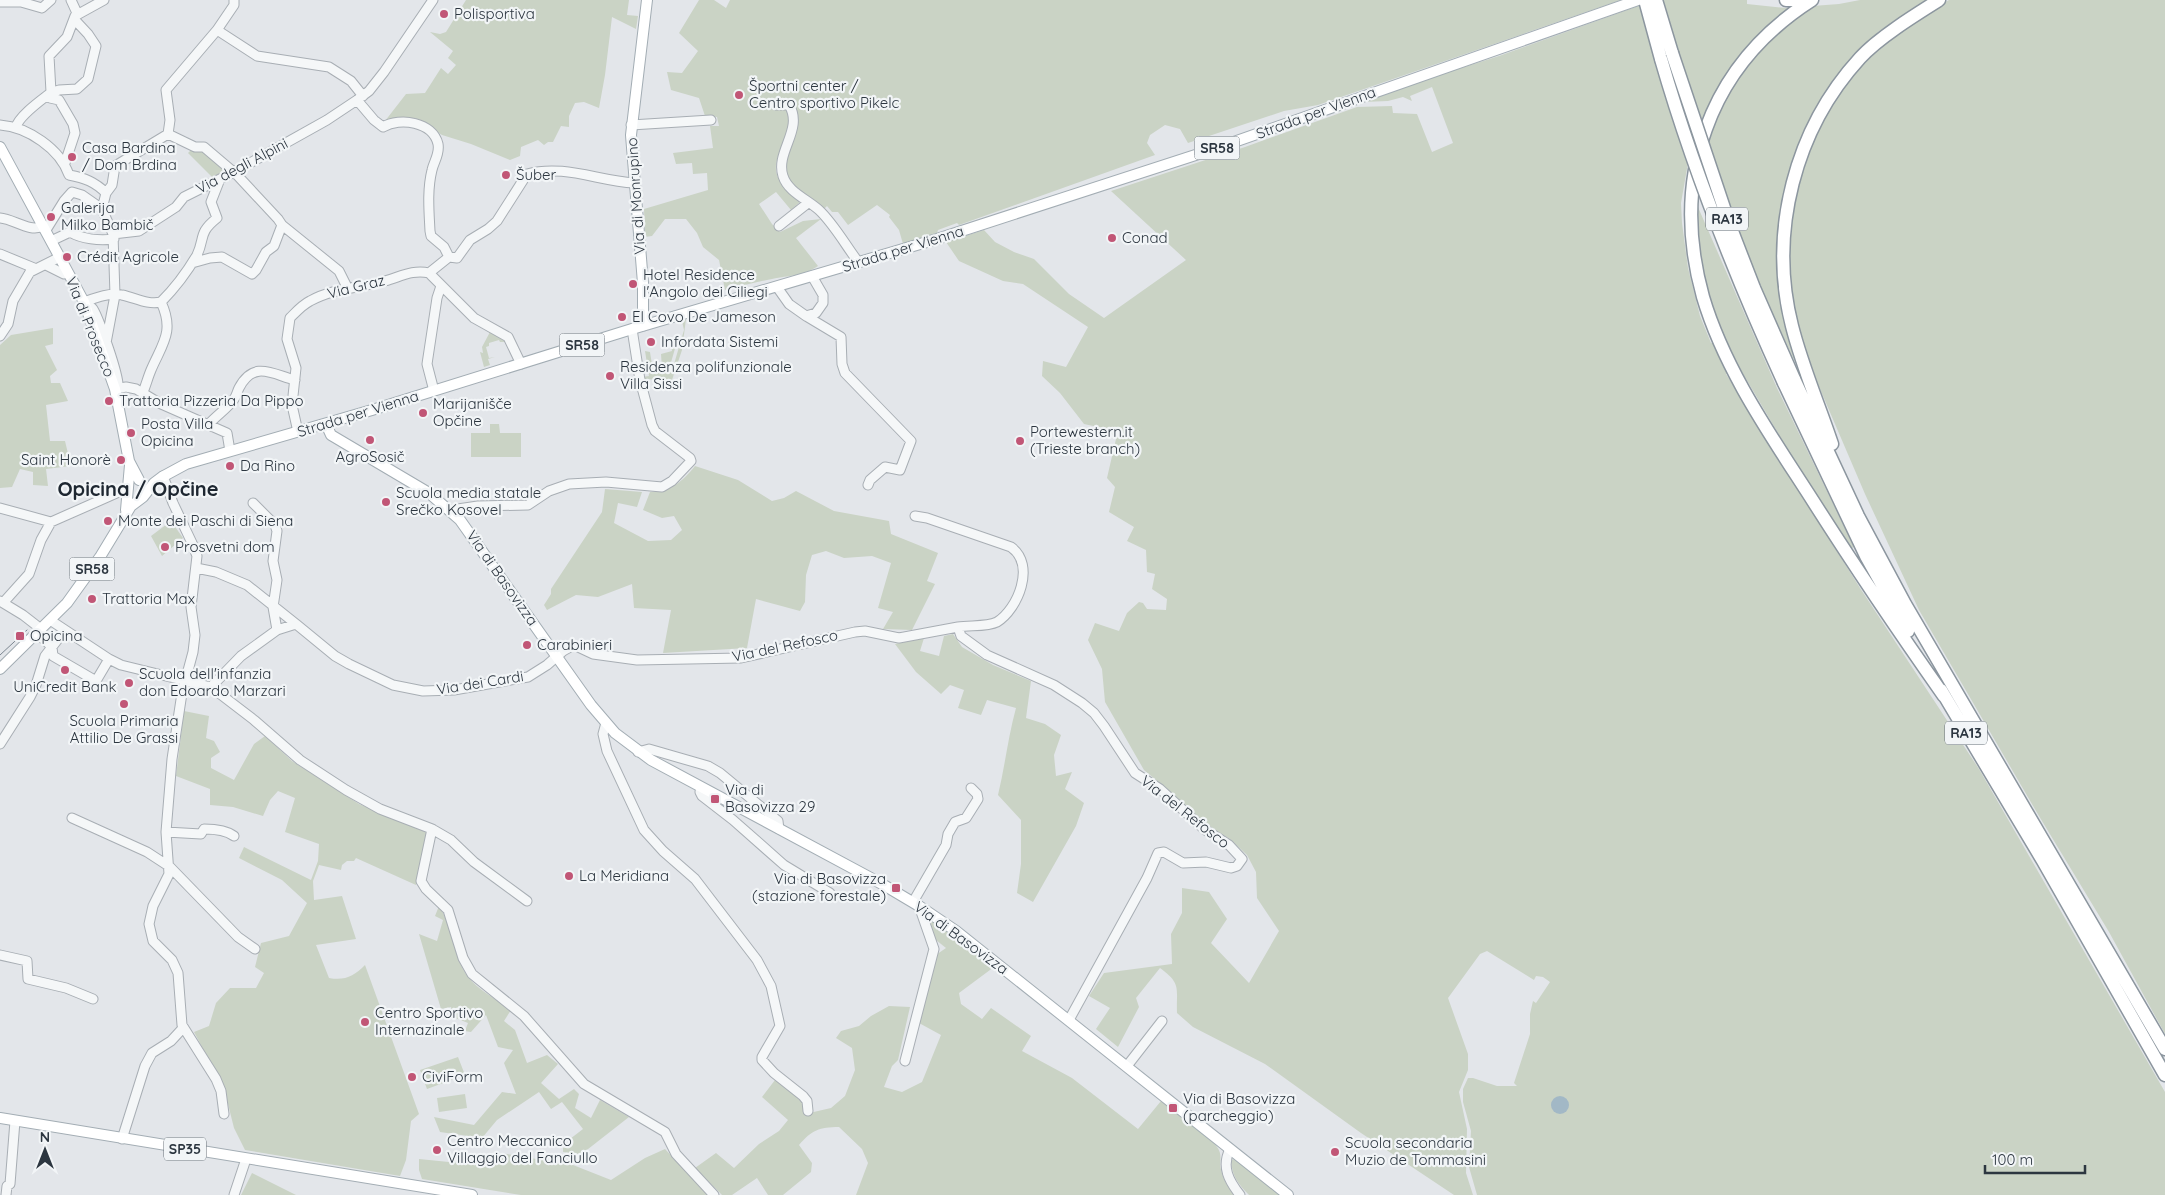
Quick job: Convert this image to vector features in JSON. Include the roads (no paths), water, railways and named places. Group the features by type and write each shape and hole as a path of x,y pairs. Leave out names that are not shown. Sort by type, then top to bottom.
{"highway":[{"name":"RA13","path":"1644,0 1667,56"},
{"name":"RA13","path":"1656,0 1667,56 1719,232 1743,293 1841,479 1886,570 2165,1049"},
{"path":"1786,0 1804,0"},
{"path":"1812,0 1776,26 1750,54 1729,81 1714,107 1700,145 1692,185 1691,214 1695,260 1704,298 1734,370 1780,450 1865,583 1944,696"},
{"path":"1841,479 1834,450 1792,325 1785,275 1785,228 1792,186 1805,141 1825,102 1861,57 1939,0"},
{"name":"RA13","path":"1789,381 1866,556 1944,696 2048,870 2165,1075"}],"main road":[{"name":"Via di Monrupino","path":"643,326 644,299 631,125 647,0"},
{"name":"Strada per Vienna","path":"133,486 162,476 186,464 326,424 632,329 937,240 1214,149 1638,0"},
{"name":"Via di Prosecco","path":"0,148 4,162 52,241 84,302 116,388 133,486 146,485 147,491"},
{"name":"Via di Basovizza","path":"326,424 331,434 420,487 451,510 478,544 606,723 638,752 916,904 969,941 1288,1195"},
{"name":"Strada per Vienna","path":"147,491 162,476"},
{"path":"133,486 134,498 139,499"},
{"name":"SR58","path":"0,669 67,604 87,577 126,511 133,486"},
{"name":"SR58","path":"126,511 144,497 147,491"},
{"name":"SP35","path":"0,1118 472,1195"}],"street":[{"path":"0,2 21,2 42,8 51,0"},
{"path":"16,127 17,122 28,111 50,93 64,89 74,90 88,79 96,46 75,16 71,0"},
{"path":"65,163 74,137 75,127 59,100 50,98 49,56 65,40 75,16 104,0"},
{"path":"168,134 170,120 166,90 217,30 234,5 234,0"},
{"name":"Via degli Alpini","path":"52,241 70,232 77,236 93,239 113,236 116,232 139,231 176,207 184,197 234,172 327,120 360,98 388,67 433,0"},
{"path":"217,30 257,56 329,68 351,81 374,120 383,127 397,122 410,122 427,130 437,141 438,152 432,168 428,196 430,232 431,236 453,257"},
{"path":"776,105 789,105 793,116 791,136 781,160 783,177 794,192 820,211 859,263"},
{"name":"Via di Monrupino","path":"631,125 711,120"},
{"path":"0,125 16,127 29,133 65,163 72,192"},
{"path":"168,134 170,137 195,147 204,147 234,172 282,225 339,271 347,287"},
{"path":"102,209 106,193 112,185 115,166 168,134"},
{"path":"521,364 508,337 474,318 429,273 453,257 470,240 488,229 497,220 528,174 547,171 578,173 634,183"},
{"path":"69,175 92,181 106,193"},
{"path":"212,202 220,179"},
{"path":"116,388 119,382 94,310 84,302 104,294 122,295 147,303 161,302 180,281 192,263 198,253 203,232 217,218 212,202 199,189"},
{"path":"0,218 32,228 44,228 72,192"},
{"path":"72,192 82,195 102,209 113,236 115,295 106,343"},
{"path":"779,226 808,202"},
{"path":"192,263 222,257 252,274 266,252 274,246 282,225"},
{"path":"0,254 34,268"},
{"path":"0,336 8,324 13,301 30,272 34,268 46,265 60,257"},
{"path":"46,265 64,274 68,273"},
{"name":"Via Graz","path":"298,432 292,408 296,368 287,339 290,318 309,302 347,287 372,284 414,272 429,273"},
{"path":"806,316 816,312 823,303 823,295 812,276"},
{"path":"434,391 427,364 437,298 441,286"},
{"path":"776,287 789,304 841,337 842,364 851,381 911,441 900,470 885,467 870,480 868,485"},
{"path":"143,392 150,372 166,340 166,312 161,302"},
{"path":"451,510 478,506 528,505 549,491 569,484 616,482 662,487 672,481 691,461 690,458 655,431 652,425 640,380 632,329"},
{"path":"209,424 233,402 239,388 252,374 262,370 294,380"},
{"path":"116,388 126,387 143,392 161,404 227,433 230,451"},
{"path":"162,476 195,550 196,568 191,607 195,635 193,652 180,701 172,759 166,832 169,874 150,915 149,924 153,941 172,960 178,973 183,1028 216,1079 221,1091 224,1114"},
{"path":"109,659 96,681 53,656 52,647 39,631 23,615 2,602 29,574 41,540 52,522 70,512 133,486"},
{"path":"253,503 275,525 277,531 273,561 277,587 274,607 277,630"},
{"path":"0,508 52,522"},
{"name":"Via del Refosco","path":"557,657 567,648 576,646 593,654 637,660 741,658 855,632 866,631 899,638 958,627 995,623 1004,616 1020,590 1024,567 1015,550 928,518 915,516"},
{"name":"Via dei Cardi","path":"196,568 216,572 247,586 342,660 393,685 410,690 454,690 528,677 557,657"},
{"path":"50,620 121,665 211,687 254,720 300,760 346,790 391,814 432,829 451,840 474,862 527,901"},
{"path":"211,687 241,656 277,630 296,624"},
{"name":"Via del Refosco","path":"958,627 961,636 980,651 1069,693 1094,713 1114,739 1135,773 1152,784 1204,829 1229,845 1242,859 1241,863 1231,868 1206,862 1183,863 1164,852 1158,852 1147,878 1069,1020"},
{"path":"0,744 30,697 36,685 45,656 65,630"},
{"path":"606,723 603,734 607,751 644,830 663,851 695,878 767,976 780,1026 762,1060 774,1073 808,1101 808,1111"},
{"path":"638,752 649,749 714,770 778,821 779,829"},
{"path":"701,787 700,792 702,796 733,820 784,865 830,892"},
{"path":"905,1061 934,949 916,904 946,845 948,834 955,822 966,818 978,799 977,794 971,788"},
{"path":"72,818 147,852 170,867 228,928 254,949"},
{"path":"166,832 201,834 204,829 208,829 228,832 234,836"},
{"path":"432,829 421,881 426,890 448,910 467,969 475,978 524,1016 584,1084 665,1132 676,1154 714,1195"},
{"path":"0,955 27,961 28,979 66,988 93,999"},
{"path":"1127,1066 1162,1021"},
{"path":"122,1139 145,1066 152,1053 171,1041 183,1028"},
{"path":"6,1195 7,1186 10,1184 15,1121"},
{"path":"1230,1149 1226,1159 1226,1171 1233,1186 1240,1195"},
{"path":"234,1195 246,1158"}],"water":[{"path":"1556,1096 1564,1096 1569,1101 1567,1112 1556,1114 1551,1109 1551,1101"}],"tram line":[{"path":"0,655 27,630"}],"place":[{"name":"Polisportiva","path":"444,14"},
{"name":"Športni center / Centro sportivo Pikelc","path":"739,95"},
{"name":"Casa Bardina / Dom Brdina","path":"72,157"},
{"name":"Šuber","path":"506,175"},
{"name":"Galerija Milko Bambič","path":"51,217"},
{"name":"Conad","path":"1112,238"},
{"name":"Crédit Agricole","path":"67,257"},
{"name":"Hotel Residence l'Angolo dei Ciliegi","path":"633,284"},
{"name":"El Covo De Jameson","path":"622,317"},
{"name":"Infordata Sistemi","path":"651,342"},
{"name":"Residenza polifunzionale Villa Sissi","path":"610,376"},
{"name":"Trattoria Pizzeria Da Pippo","path":"109,401"},
{"name":"Marijanišče Opčine","path":"423,413"},
{"name":"Posta Villa Opicina","path":"131,433"},
{"name":"AgroSosič","path":"370,440"},
{"name":"Portewestern.it (Trieste branch)","path":"1020,441"},
{"name":"Saint Honorè","path":"121,460"},
{"name":"Da Rino","path":"230,466"},
{"name":"Scuola media statale Srečko Kosovel","path":"386,502"},
{"name":"Monte dei Paschi di Siena","path":"108,521"},
{"name":"Prosvetni dom","path":"165,547"},
{"name":"Trattoria Max","path":"92,599"},
{"name":"Opicina","path":"20,636"},
{"name":"Carabinieri","path":"527,645"},
{"name":"UniCredit Bank","path":"65,670"},
{"name":"Scuola dell'infanzia don Edoardo Marzari","path":"129,683"},
{"name":"Scuola Primaria Attilio De Grassi","path":"124,704"},
{"name":"Via di Basovizza 29","path":"715,799"},
{"name":"La Meridiana","path":"569,876"},
{"name":"Via di Basovizza (stazione forestale)","path":"896,888"},
{"name":"Centro Sportivo Internazinale","path":"365,1022"},
{"name":"CiviForm","path":"412,1077"},
{"name":"Via di Basovizza (parcheggio)","path":"1173,1108"},
{"name":"Centro Meccanico Villaggio del Fanciullo","path":"437,1150"},
{"name":"Scuola secondaria Muzio de Tommasini","path":"1335,1152"}],"district":[{"name":"Opicina / Opčine","path":"138,489"}]}
